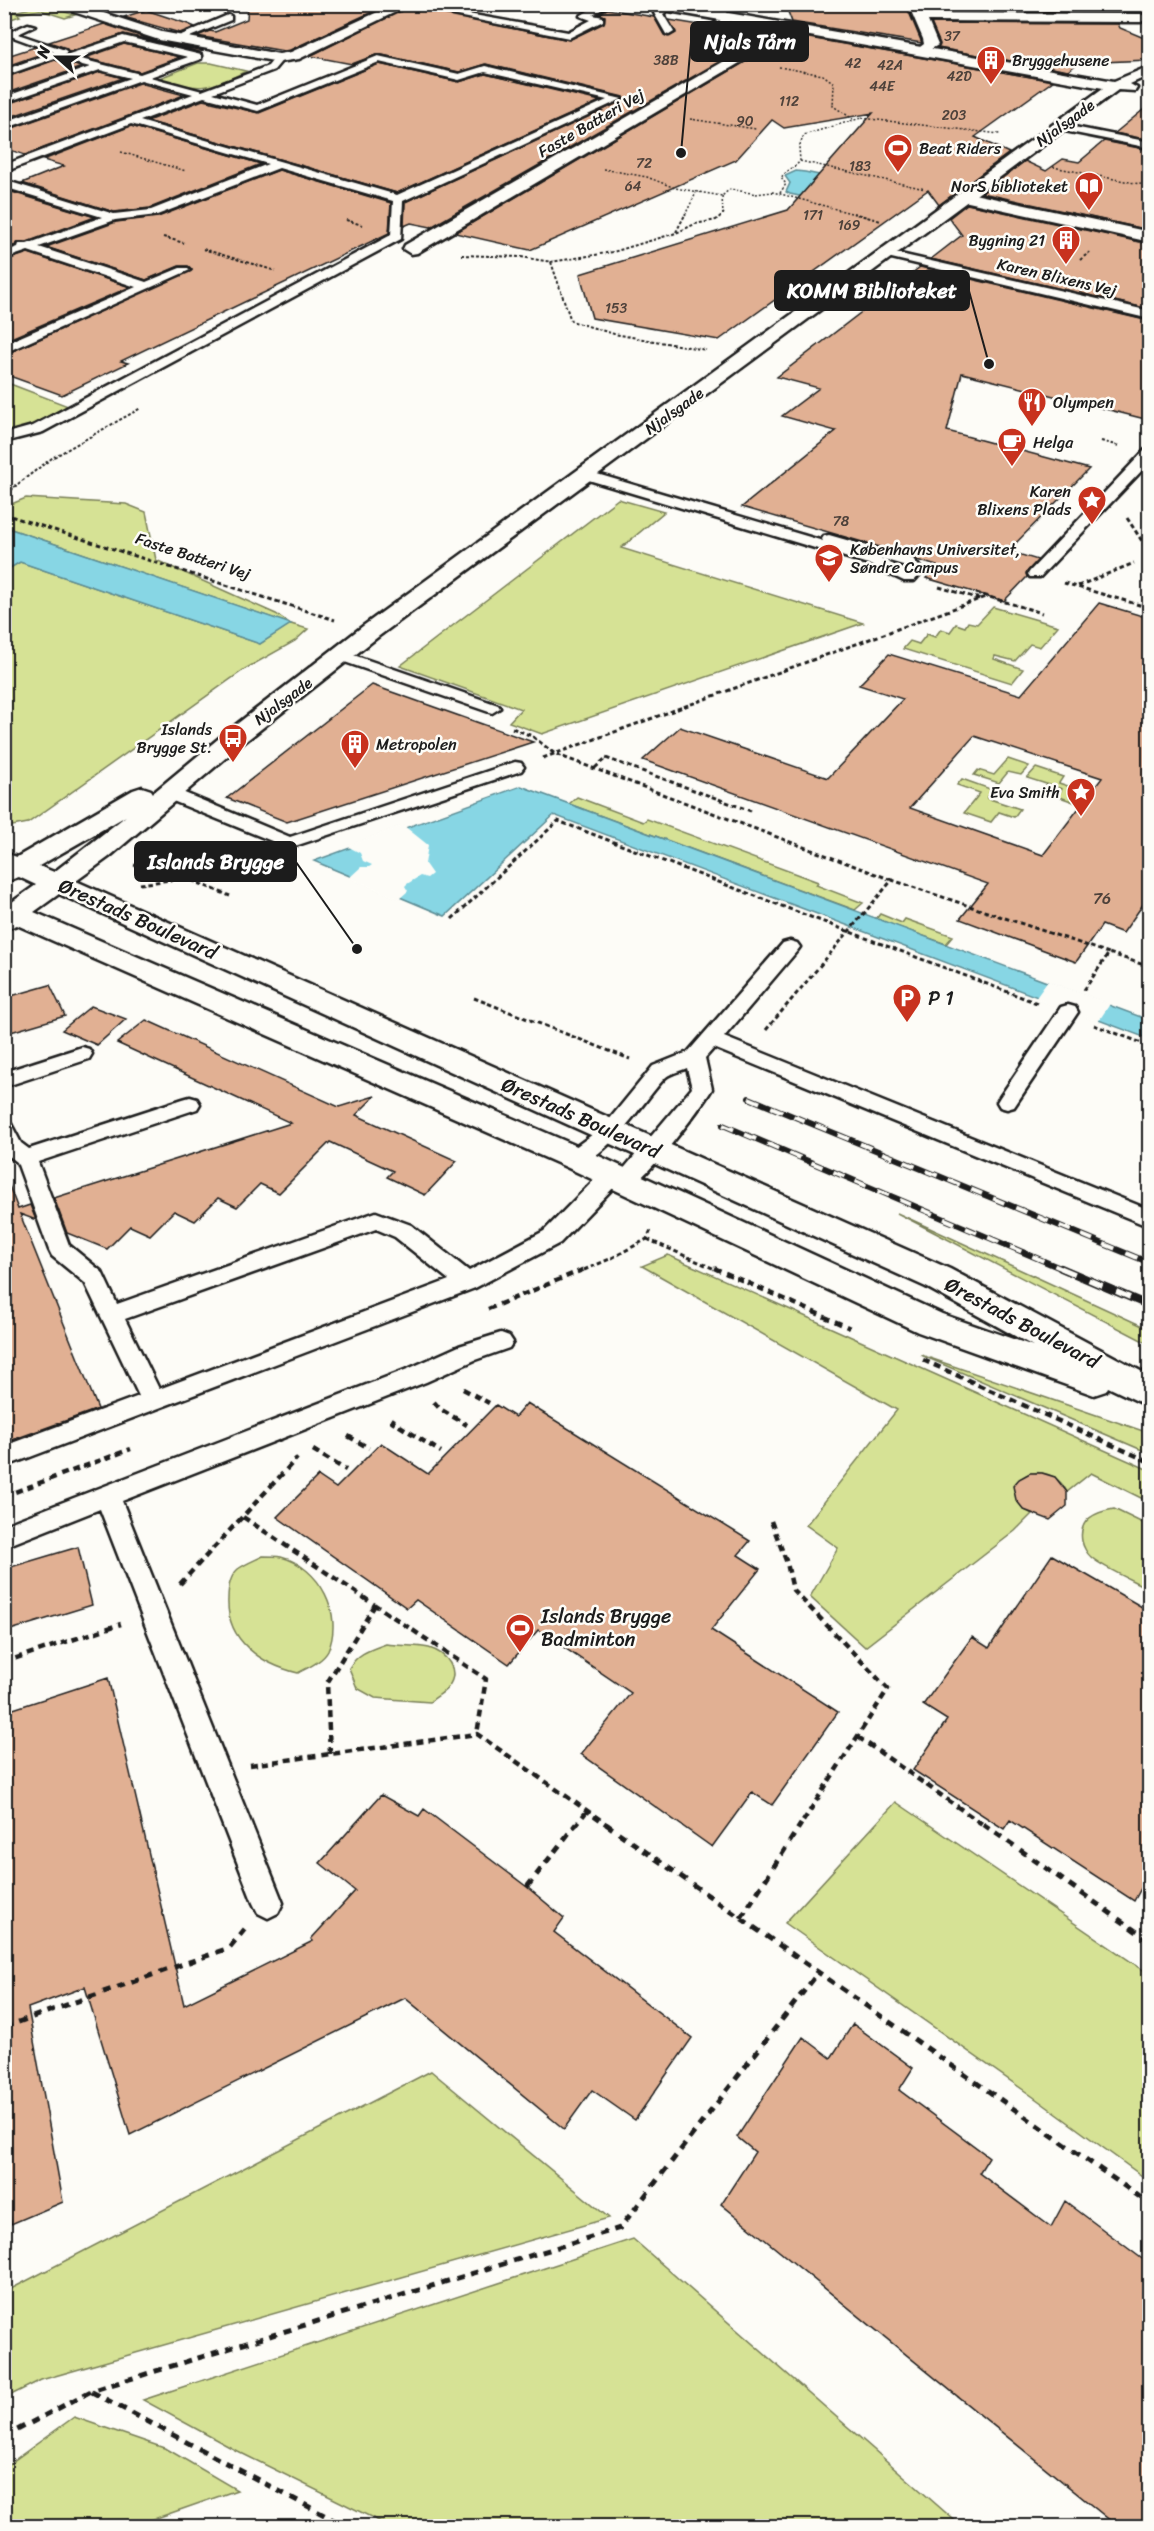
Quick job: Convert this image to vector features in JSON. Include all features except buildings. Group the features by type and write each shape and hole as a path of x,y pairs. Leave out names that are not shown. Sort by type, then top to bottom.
{"street":[{"path":"4,8 16,4"},
{"path":"79,9 177,39 279,58 294,56 406,4"},
{"path":"652,4 716,16 772,19 789,27 1149,91"},
{"path":"923,50 931,45 917,11 1143,13"},
{"name":"Faste Batteri Vej","path":"414,248 789,27"},
{"name":"Njalsgade","path":"8,915 100,851 233,739 342,656 371,631 920,231 1116,85 1149,70"},
{"path":"965,197 1149,237"},
{"name":"Njalsgade","path":"9,867 70,839 233,739"},
{"name":"Ørestads Boulevard","path":"9,867 57,883 938,1278 1149,1392"},
{"name":"Ørestads Boulevard","path":"8,915 575,1158 930,1323 1149,1401"}],"lane":[{"path":"471,8 457,15 569,35 600,19 584,16 606,4"},
{"path":"668,7 658,13 669,32"},
{"path":"177,39 228,18"},
{"path":"4,73 62,52 10,34 31,26"},
{"path":"4,126 198,57 123,39 65,59"},
{"path":"54,55 258,108 378,59 459,77 485,69 617,99 398,199 130,121"},
{"path":"4,169 271,68 279,58"},
{"path":"4,100 99,68"},
{"path":"1059,127 1149,145"},
{"path":"1095,134 1104,143 1149,151"},
{"path":"4,256 113,217 153,213 276,165"},
{"path":"4,183 113,217"},
{"path":"4,438 38,429 397,237 398,199"},
{"path":"4,240 146,286"},
{"name":"Karen Blixens Vej","path":"887,255 1149,315"},
{"path":"4,349 184,270"},
{"path":"1035,574 1149,453"},
{"path":"587,475 873,561 909,578 916,571 908,562 829,539"},
{"path":"342,656 492,708"},
{"path":"169,793 289,843 515,767"},
{"path":"575,1158 611,1131 660,1071 695,1057 790,947"},
{"path":"1007,1102 1068,1012"},
{"path":"710,1039 1149,1219"},
{"path":"4,1080 82,1054"},
{"path":"4,1456 467,1282 552,1237 653,1150 702,1089 695,1057"},
{"path":"26,1158 190,1104"},
{"path":"4,1129 12,1147 26,1158 60,1250 94,1278 153,1401"},
{"path":"111,1315 376,1220 404,1231 467,1282"},
{"path":"4,1536 418,1375 466,1353 501,1342"},
{"path":"108,1497 268,1903"}],"path":[{"path":"740,56 768,66 823,75 834,83 830,99 833,106 854,119"},
{"path":"648,111 730,127 756,129"},
{"path":"800,161 798,156 800,142 804,135 854,119 893,120 981,130 1039,142"},
{"path":"80,140 230,184"},
{"path":"780,193 786,184 782,178 784,173 794,170 800,161"},
{"path":"800,161 965,197"},
{"path":"561,162 647,177 696,193 722,196"},
{"path":"1049,166 1149,186"},
{"path":"414,248 443,254 521,256 551,262 613,252 676,233 695,224 716,220 724,214 721,206 722,196 730,189 756,194"},
{"path":"676,233 696,193"},
{"path":"741,194 753,196 780,193 920,231"},
{"path":"163,237 186,244"},
{"path":"197,247 311,282"},
{"path":"551,262 571,321 614,334 697,348 745,359"},
{"name":"Faste Batteri Vej","path":"4,514 371,631"},
{"path":"1126,516 1146,547 1149,548"},
{"path":"1077,586 1134,563"},
{"path":"1035,574 1149,608"},
{"path":"909,578 981,599"},
{"path":"976,593 1041,613"},
{"path":"988,596 555,754 891,880 1149,968"},
{"path":"594,768 606,758 751,811"},
{"path":"135,885 186,878 289,843"},
{"path":"125,862 186,878 231,896"},
{"path":"746,1054 891,880"},
{"path":"1083,990 1109,953"},
{"path":"474,998 660,1071"},
{"path":"452,1392 462,1389 489,1403"},
{"path":"423,1403 442,1396"},
{"path":"398,1413 392,1421 441,1452"},
{"path":"317,1444 308,1447 346,1470"},
{"path":"4,1662 154,1613 300,1456"},
{"path":"243,1517 486,1679 477,1734"},
{"path":"741,1918 888,1689 793,1590 787,1563 771,1521"},
{"path":"330,1754 327,1683 375,1605"},
{"path":"216,1769 477,1734 1149,2204"},
{"path":"857,1737 1149,1941"},
{"path":"527,1887 587,1811"},
{"path":"4,2027 229,1948 268,1903"},
{"path":"4,2437 91,2391 620,2228 819,1973"},
{"path":"91,2391 345,2526"}],"green space":[{"path":"43,5 75,15 65,18 40,10 17,14 20,16 5,21 5,14"},
{"path":"198,63 211,63 246,71 222,82 202,87 157,79"},
{"path":"5,382 68,406 29,426 5,433"},
{"path":"26,498 126,504 146,512 156,560 276,614 291,624 308,629 295,641 245,669 28,823 7,827 4,826 5,571 20,562 260,644 290,624 5,527 4,507"},
{"path":"618,499 664,512 621,548 863,623 542,734 509,722 521,709 400,666"},
{"path":"993,607 1058,626 1040,647 1030,644 1015,661 995,656 994,659 1023,669 1012,683 903,649 910,641 919,644 927,634 935,637 941,629 950,632 956,624 965,627 968,622 977,624"},
{"path":"1008,759 1029,766 1021,775 1008,772 999,783 974,775 978,770 994,775"},
{"path":"1036,768 1063,777 1059,783 1086,792 1077,803 1057,796 1062,789 1027,778"},
{"path":"962,779 993,790 987,798 1020,809 1014,817 999,812 991,822 964,813 980,793 957,785"},
{"path":"577,797 643,822 647,819 818,882 816,885 863,903 855,910 569,804"},
{"path":"880,914 902,923 905,919 953,936 946,944 876,919"},
{"path":"897,1213 1149,1329 1149,1344"},
{"path":"668,1255 1149,1470 1149,1502 1091,1473 1067,1492 1057,1480 1043,1473 1022,1477 1016,1483 1016,1498 1023,1508 1032,1514 1015,1531 865,1647 810,1597 838,1548 806,1525 897,1410 642,1266"},
{"path":"921,1355 1149,1433 1149,1453"},
{"path":"1114,1509 1149,1526 1149,1589 1096,1561 1084,1547 1081,1533 1086,1522 1101,1512"},
{"path":"263,1556 281,1557 295,1562 307,1571 317,1581 330,1608 333,1622 328,1651 319,1661 298,1673 271,1664 248,1648 233,1627 229,1614 228,1591 233,1575 241,1567"},
{"path":"386,1644 435,1650 450,1663 452,1681 430,1702 375,1698 357,1688 349,1668 360,1655"},
{"path":"896,1802 1149,1974 1149,2181 785,1923"},
{"path":"431,2071 609,2218 41,2380 5,2398 5,2292"},
{"path":"633,2239 961,2526 389,2526 237,2451 143,2400"},
{"path":"74,2417 167,2449 237,2490 134,2526 5,2526 5,2467"}],"water":[{"path":"796,171 919,196 891,216 790,194 786,192 790,183 785,176"},
{"path":"5,527 291,624 260,644 20,562 5,571"},
{"path":"521,786 1149,1020 1149,1039 554,815 445,916 314,861"}],"pier":[{"path":"403,825 428,845 425,864 432,874 427,878 420,876 407,884 405,886 408,891 399,899 349,878 361,867 372,865 363,861 360,853 347,846"},
{"path":"1048,981 1110,1004 1098,1022 1035,999"}],"railway":[{"path":"749,1098 1150,1263"},
{"path":"723,1125 1065,1270"},
{"path":"1061,1268 1150,1306"}],"place":[{"name":"Bryggehusene","path":"991,86"},
{"name":"Njals Tårn","path":"681,153"},
{"name":"Beat Riders","path":"898,174"},
{"name":"NorS biblioteket","path":"1089,212"},
{"name":"Bygning 21","path":"1066,266"},
{"name":"KOMM Biblioteket","path":"989,364"},
{"name":"Olympen","path":"1032,428"},
{"name":"Helga","path":"1012,468"},
{"name":"Karen Blixens Plads","path":"1092,526"},
{"name":"Københavns Universitet, Søndre Campus","path":"829,584"},
{"name":"Islands Brygge St.","path":"233,764"},
{"name":"Metropolen","path":"355,770"},
{"name":"Eva Smith","path":"1081,818"},
{"name":"Islands Brygge","path":"357,949"},
{"name":"P 1","path":"907,1024"},
{"name":"Islands Brygge Badminton","path":"520,1654"}]}
